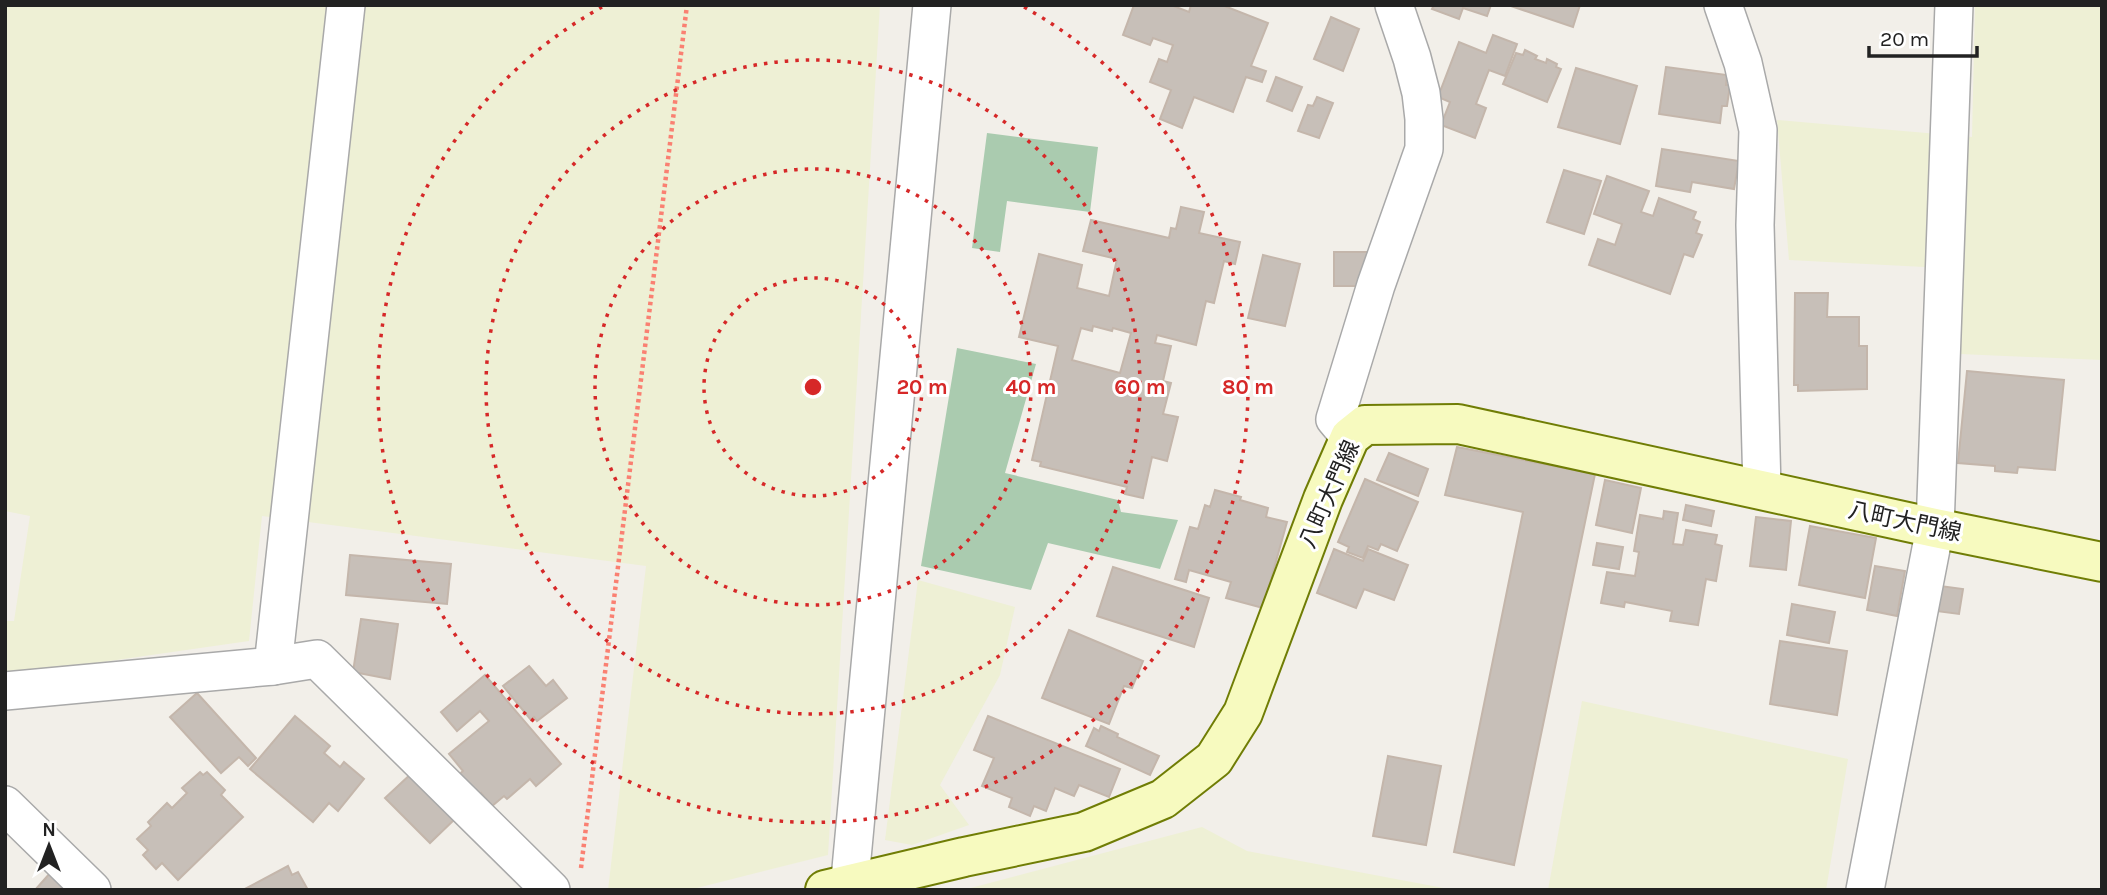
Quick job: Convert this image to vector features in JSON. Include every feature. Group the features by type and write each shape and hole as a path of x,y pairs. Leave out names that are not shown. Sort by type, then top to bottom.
{"main road":[{"name":"八町大門線","path":"841,888 1084,832 1163,799 1214,760 1243,713 1323,499 1350,437 1365,425 1458,424 2102,562"}],"street":[{"path":"273,666 346,5"},
{"path":"841,888 932,5"},
{"path":"1350,437 1335,419 1376,285 1424,149 1421,93 1394,5"},
{"path":"1723,5 1743,63 1758,130 1755,225 1762,489"},
{"path":"1864,890 1936,528 1954,5"},
{"path":"5,691 273,666 317,659 566,883"},
{"path":"5,805 92,890"}],"path":[{"path":"566,883 687,5"}],"green space":[{"path":"5,5 880,5 828,855 689,890 608,890 646,566 262,516 249,641 5,676 5,621 14,621 30,516 5,511"},
{"path":"1975,5 2102,5 2102,360 1960,354 1963,269 1789,260 1777,120 1972,137"},
{"path":"987,133 1098,147 1090,212 1007,201 1000,252 972,248"},
{"path":"957,348 1036,364 1005,473 1118,500 1121,512 1178,520 1160,569 1048,543 1031,590 921,566"},
{"path":"918,580 1015,607 1000,675 940,785 969,825 912,845 885,840"},
{"path":"1582,701 1848,759 1826,890 1548,890"},
{"path":"1202,827 1247,851 1454,890 963,890"}],"building":[{"path":"1134,5 1171,5 1189,12 1191,5 1222,5 1268,23 1251,66 1266,71 1262,82 1246,77 1233,112 1194,97 1182,128 1160,119 1171,90 1150,82 1159,59 1167,62 1173,45 1153,38 1150,45 1123,35"},
{"path":"1434,5 1491,5 1487,16 1463,8 1459,19 1432,9"},
{"path":"1508,5 1580,5 1573,27"},
{"path":"1331,17 1359,29 1343,71 1314,59"},
{"path":"1493,35 1517,44 1505,76 1489,70 1476,104 1486,108 1475,138 1441,125 1450,102 1438,97 1459,42 1486,53"},
{"path":"1525,50 1537,56 1535,59 1546,63 1547,59 1561,69 1547,102 1503,84 1516,53 1523,55"},
{"path":"1666,67 1727,75 1726,85 1730,85 1727,106 1722,106 1720,123 1659,114"},
{"path":"1576,68 1637,86 1620,144 1558,127"},
{"path":"1276,77 1302,87 1292,111 1267,101"},
{"path":"1317,97 1333,103 1319,138 1298,131 1308,105 1313,106"},
{"path":"1662,149 1739,161 1734,189 1692,182 1690,192 1656,186"},
{"path":"1564,170 1601,181 1584,234 1547,222"},
{"path":"1607,176 1649,191 1641,212 1653,216 1659,198 1696,212 1693,219 1700,222 1696,233 1702,235 1693,257 1684,254 1670,294 1589,265 1598,239 1615,245 1622,224 1594,214"},
{"path":"1181,207 1204,212 1199,233 1240,242 1235,264 1224,261 1214,303 1206,301 1196,345 1157,335 1155,343 1171,346 1163,381 1171,383 1163,414 1178,417 1167,461 1152,457 1143,498 1125,494 1127,487 1040,466 1041,462 1032,460 1058,346 1019,337 1039,254 1082,265 1077,288 1109,296 1117,259 1083,251 1091,220 1169,238 1171,228 1176,229","holes":["1093,326 1112,331 1113,328 1131,333 1120,373 1072,360 1081,328 1092,331"]},
{"path":"1334,252 1367,252 1367,286 1334,286"},
{"path":"1263,255 1300,264 1285,326 1248,318"},
{"path":"1795,293 1828,293 1827,317 1859,317 1859,346 1867,346 1867,389 1798,391 1798,385 1794,385"},
{"path":"1967,371 2064,380 2055,470 2018,467 2017,473 1995,471 1995,466 1958,463"},
{"path":"1457,447 1595,474 1514,865 1454,852 1523,512 1445,495"},
{"path":"1389,453 1428,469 1418,496 1377,480"},
{"path":"1365,479 1418,502 1397,551 1381,544 1378,550 1368,546 1363,558 1347,552 1349,547 1338,542"},
{"path":"1605,480 1641,488 1632,533 1596,525"},
{"path":"1215,490 1268,508 1266,517 1287,522 1263,608 1226,598 1231,582 1189,570 1186,582 1175,579 1190,527 1198,529 1205,505 1210,507"},
{"path":"1686,505 1714,511 1711,526 1683,520"},
{"path":"1664,511 1678,513 1673,544 1683,545 1686,530 1717,535 1715,544 1722,546 1716,581 1706,579 1698,625 1670,621 1672,611 1625,602 1624,607 1601,603 1607,572 1635,576 1639,552 1634,551 1640,515 1663,519"},
{"path":"1756,517 1791,521 1786,570 1750,566"},
{"path":"1810,526 1876,538 1865,598 1799,585"},
{"path":"1597,543 1623,547 1619,569 1593,565"},
{"path":"1334,549 1363,561 1368,549 1408,565 1394,600 1364,589 1356,608 1317,593"},
{"path":"350,555 451,564 447,604 346,595"},
{"path":"1875,566 1905,571 1897,616 1867,610"},
{"path":"1113,567 1209,598 1194,647 1097,616"},
{"path":"1940,586 1963,589 1959,614 1936,611"},
{"path":"1792,604 1835,612 1829,643 1787,635"},
{"path":"361,619 398,624 390,679 353,672"},
{"path":"1069,630 1143,661 1132,688 1124,686 1109,724 1042,698"},
{"path":"1780,641 1847,651 1837,715 1770,704"},
{"path":"529,666 546,686 553,680 567,698 537,721 534,717 531,720 503,686"},
{"path":"485,675 561,764 536,786 530,779 507,799 504,796 492,806 481,793 474,799 455,778 463,771 449,754 489,721 480,711 457,731 441,712"},
{"path":"197,693 256,758 248,766 239,757 221,773 170,717"},
{"path":"295,716 330,746 324,753 340,767 344,762 364,779 338,811 329,803 313,822 250,769"},
{"path":"988,716 1120,769 1109,797 1079,785 1074,796 1055,788 1046,811 1034,806 1030,816 1009,807 1012,798 982,786 994,758 974,750"},
{"path":"1101,726 1118,734 1117,737 1159,756 1150,775 1086,746 1094,728 1099,731"},
{"path":"1388,756 1441,766 1426,845 1373,836"},
{"path":"200,772 203,775 207,772 225,790 221,795 243,817 178,880 162,863 156,869 143,855 148,850 137,839 151,826 148,822 167,803 172,808 187,793 182,788"},
{"path":"412,773 457,817 430,843 385,798"},
{"path":"288,866 292,875 298,872 308,890 243,890"},
{"path":"51,872 70,890 35,890"}]}
